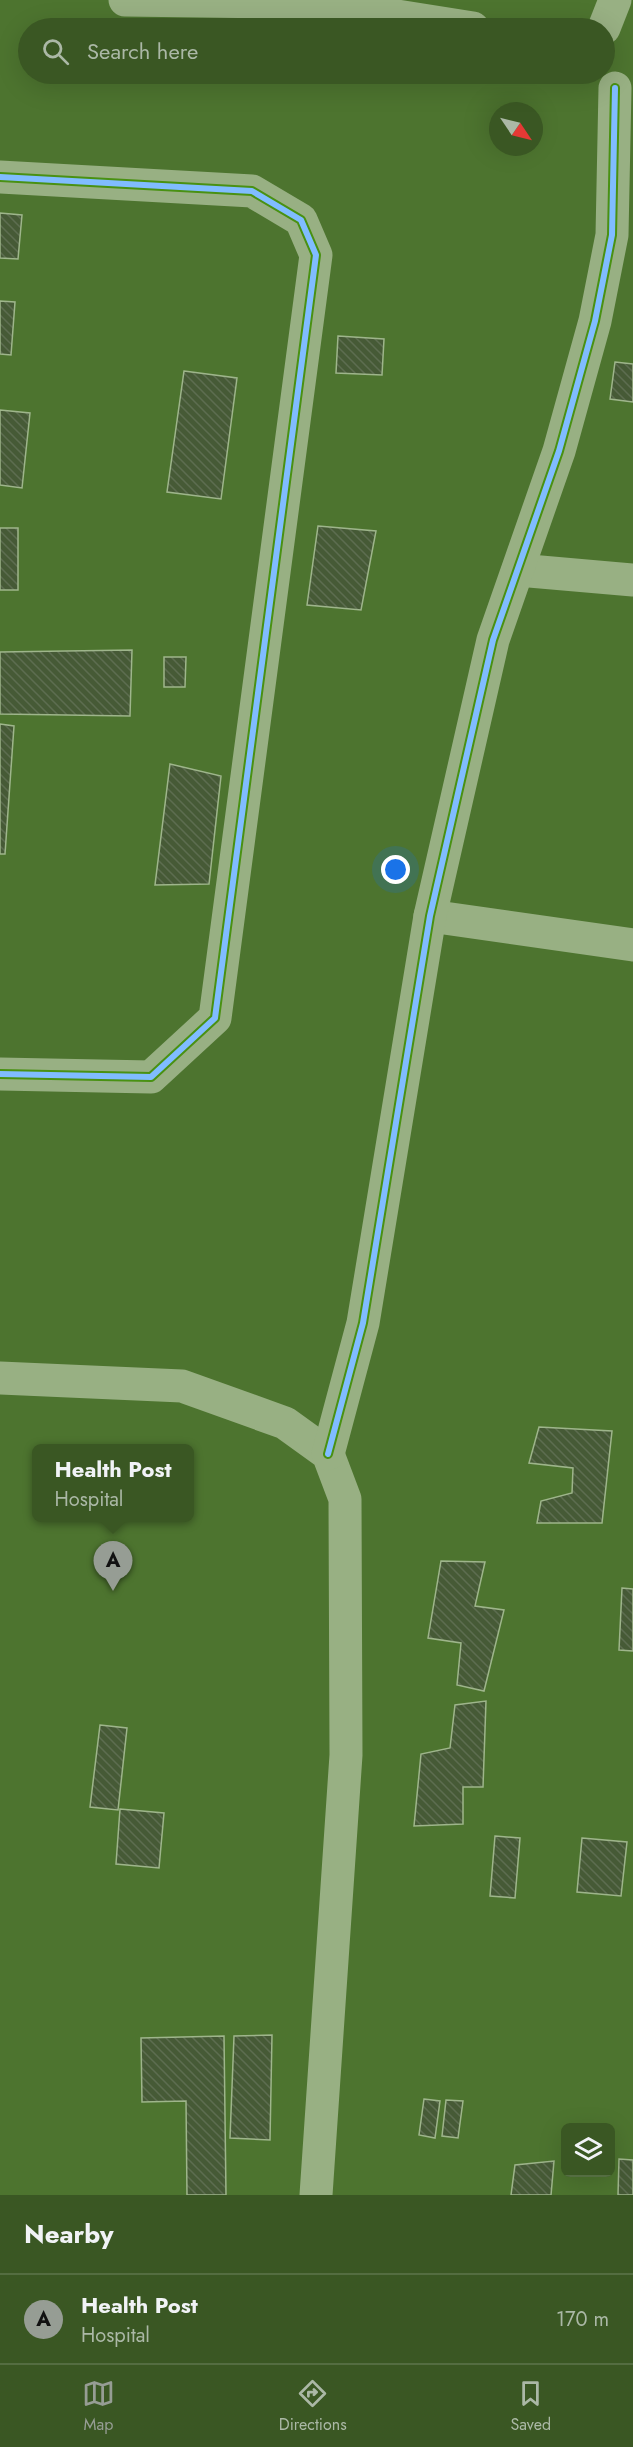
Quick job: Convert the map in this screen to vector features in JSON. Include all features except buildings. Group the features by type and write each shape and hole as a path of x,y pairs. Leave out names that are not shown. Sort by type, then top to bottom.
{"street":[{"path":"125,0 327,3 415,18"},
{"path":"608,18 615,0"},
{"path":"328,1454 363,1323 430,916 493,640 559,451 623,231 617,86"},
{"path":"0,177 252,191 301,220 316,255 215,1018 151,1077 0,1074"},
{"path":"518,570 633,580"},
{"path":"430,916 633,945"},
{"path":"0,1378 182,1386 285,1423 328,1454 345,1499 346,1755 316,2195"}],"cycle path":[{"path":"328,1454 363,1323 430,916 493,640 559,451 595,321 612,235 615,88"},
{"path":"0,177 252,191 301,220 316,255 215,1018 151,1077 0,1074"}],"place":[{"name":"Health Post","path":"113,1591"}]}
